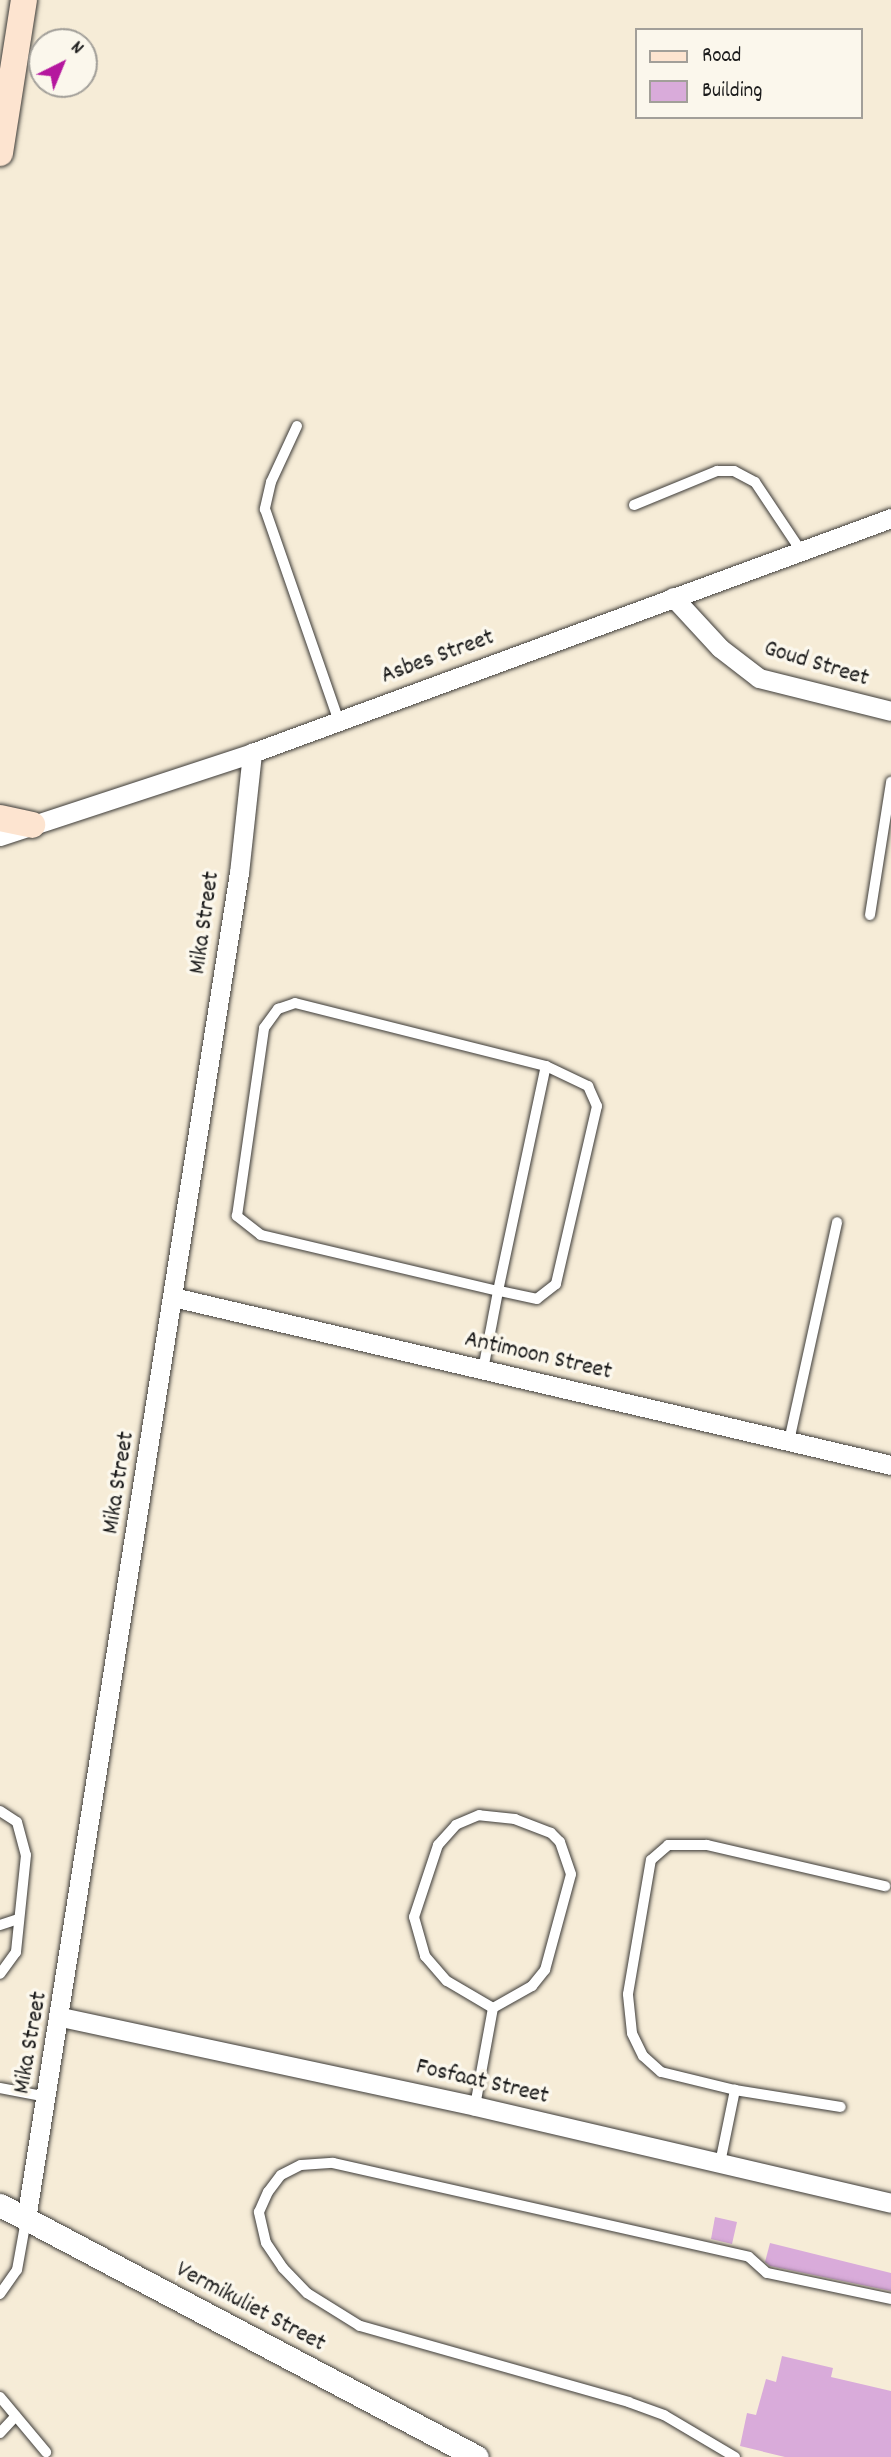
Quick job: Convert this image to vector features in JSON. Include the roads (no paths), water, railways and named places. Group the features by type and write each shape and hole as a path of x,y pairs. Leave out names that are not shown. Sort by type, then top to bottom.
{"main road":[{"path":"0,153 9,41 24,0"},
{"path":"1,832 32,825"}],"street":[{"name":"Asbes Street","path":"32,825 252,753 891,518"},
{"name":"Goud Street","path":"673,597 720,648 759,678 891,711"},
{"name":"Mika Street","path":"26,2219 61,2017 239,873 252,753"},
{"name":"Antimoon Street","path":"173,1297 891,1465"},
{"name":"Fosfaat Street","path":"61,2017 475,2106 891,2203"},
{"name":"Vermikuliet Street","path":"0,2205 477,2457"}],"lane":[{"path":"297,426 271,482 265,509 339,720"},
{"path":"634,505 717,471 734,471 764,493 801,551"},
{"path":"870,915 891,782"},
{"path":"295,1003 546,1066 578,1078 597,1106 556,1284 537,1299 498,1291 261,1235 244,1225 236,1204 264,1028 278,1009 295,1003"},
{"path":"483,1370 546,1066"},
{"path":"789,1441 837,1222"},
{"path":"0,1811 17,1822 24,1843 16,1952 0,1974"},
{"path":"475,2106 494,2008 532,1986 545,1970 571,1874 561,1842 551,1833 515,1819 479,1815 456,1825 438,1845 414,1917 425,1956 447,1981 494,2008"},
{"path":"841,2107 735,2090 661,2072 643,2056 632,2033 628,1994 651,1860 668,1845 707,1844 885,1886"},
{"path":"0,1925 19,1919"},
{"path":"0,2088 47,2097"},
{"path":"720,2163 735,2090"},
{"path":"735,2457 664,2415 629,2402 360,2326 307,2293 283,2269 266,2243 261,2222 260,2212 268,2192 281,2175 301,2165 333,2164 749,2257 767,2273 891,2299"},
{"path":"0,2294 17,2270 26,2219"},
{"path":"0,2397 46,2452"},
{"path":"0,2433 16,2416"}]}
